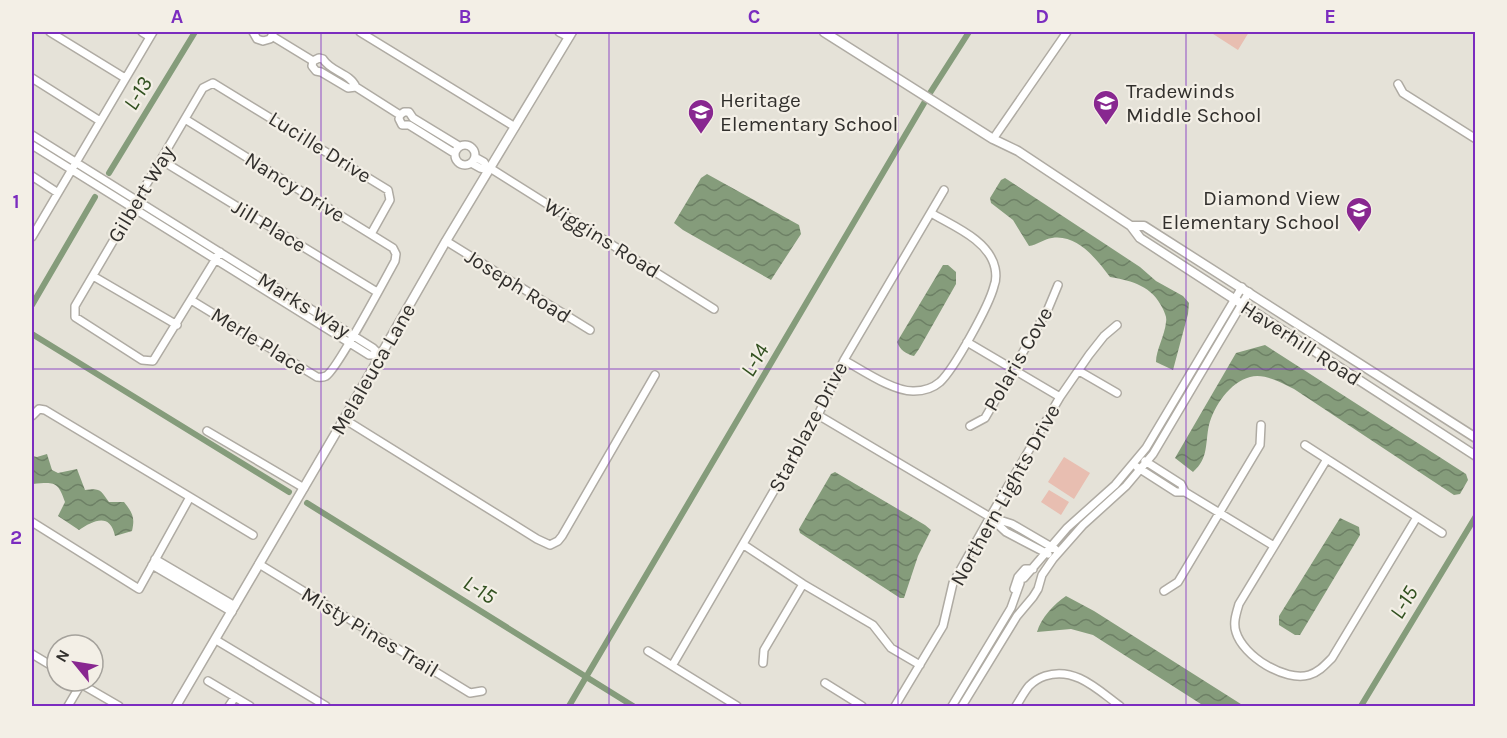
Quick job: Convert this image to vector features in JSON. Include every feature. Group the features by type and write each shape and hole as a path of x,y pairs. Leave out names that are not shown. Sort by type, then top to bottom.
{"street":[{"path":"50,32 125,78"},
{"path":"32,235 152,34 142,32"},
{"path":"253,32 254,36 260,40 267,40 273,34 313,61"},
{"path":"360,32 515,127"},
{"path":"559,32 570,34"},
{"name":"Haverhill Road","path":"824,32 993,139 1018,151 1131,226 1140,238 1476,456"},
{"path":"993,139 1067,32"},
{"name":"Melaleuca Lane","path":"176,706 446,241 570,34"},
{"path":"313,61 323,59 326,64 353,81 356,87 400,115"},
{"path":"313,61 312,66 316,71 348,88 356,87"},
{"path":"32,78 100,121"},
{"name":"Gilbert Way","path":"177,325 153,361 142,360 77,320 74,314 75,306 203,88 209,84"},
{"name":"Lucille Drive","path":"209,84 216,84 388,190 390,200 371,234"},
{"path":"1398,84 1403,93 1476,139"},
{"path":"409,112 413,118 459,146 469,146 474,150 473,160 465,165 459,163 454,153 409,126 402,125 400,115 409,112"},
{"name":"Nancy Drive","path":"185,119 393,248 396,254 395,261 377,292"},
{"name":"Marks Way","path":"32,135 134,205"},
{"name":"Marks Way","path":"32,146 176,230 351,338 369,355 380,355"},
{"path":"454,153 459,146"},
{"name":"Jill Place","path":"161,160 377,292"},
{"name":"Wiggins Road","path":"473,160 480,168 490,169 714,309"},
{"path":"32,176 58,193"},
{"name":"Starblaze Drive","path":"672,666 818,415 844,360 944,190"},
{"path":"844,360 897,388 912,392 927,390 940,382 967,342 990,298 995,284 995,268 989,254 979,242 931,213"},
{"name":"Haverhill Road","path":"1131,226 1144,226 1476,438"},
{"name":"Joseph Road","path":"446,241 590,330"},
{"path":"93,276 177,325 218,256"},
{"name":"Polaris Cove","path":"970,426 985,418 1048,309 1058,285"},
{"path":"952,706 1011,608 1022,581 1052,550 1126,486 1147,462 1164,436 1245,290"},
{"path":"351,338 377,292"},
{"name":"Merle Place","path":"191,300 317,377 327,375 351,338"},
{"path":"962,706 1017,616 1034,597 1042,575 1053,558 1052,550 1067,528 1115,485 1133,465 1238,303"},
{"name":"Northern Lights Drive","path":"895,706 943,626 953,583 990,517 1060,397 1089,355 1116,325"},
{"path":"967,342 1060,397"},
{"path":"1079,371 1117,393"},
{"path":"344,419 537,539 550,544 562,536 655,375"},
{"path":"32,416 39,409 45,410 253,535"},
{"path":"818,415 990,517 1012,524 1052,550"},
{"path":"1164,591 1178,582 1260,445 1261,425"},
{"path":"207,431 304,488"},
{"path":"1305,445 1442,533"},
{"path":"1139,457 1181,484 1185,492 1274,546"},
{"path":"1327,459 1239,604 1235,617 1235,630 1240,643 1249,653 1281,673 1295,676 1309,675 1322,668 1332,658 1417,517"},
{"path":"1133,465 1176,492 1185,492"},
{"path":"32,522 139,589 190,497"},
{"path":"744,544 803,584 873,626 891,648 920,665"},
{"path":"153,562 233,609"},
{"name":"Misty Pines Trail","path":"259,564 470,693 482,691"},
{"path":"1011,608 1018,577 1025,569 1033,569"},
{"path":"763,663 764,650 803,584"},
{"path":"216,640 326,706"},
{"path":"648,651 737,706"},
{"path":"32,654 45,662"},
{"path":"1016,706 1030,684 1046,676 1062,673 1085,680 1120,706"},
{"path":"208,681 250,706"},
{"path":"825,683 862,706"},
{"path":"96,693 119,706"},
{"path":"229,706 235,697"}],"shaded area":[{"path":"1210,32 1249,32 1238,50"},
{"path":"1064,457 1090,473 1074,499 1048,482"},
{"path":"1049,490 1069,502 1061,515 1041,502"}],"water":[{"path":"707,174 799,225 801,234 771,280 674,223 701,178"},
{"path":"1005,178 1140,267 1156,281 1183,296 1189,303 1188,314 1173,370 1156,362 1166,319 1159,301 1141,286 1110,277 1086,250 1070,240 1052,238 1029,246 1013,220 991,203 990,198 1001,180"},
{"path":"943,265 948,265 956,272 956,284 919,349 914,356 911,355 906,353 897,342"},
{"path":"1265,345 1466,474 1468,480 1460,494 1454,495 1294,389 1261,376 1250,377 1236,384 1219,403 1209,425 1204,456 1193,472 1175,458 1236,353"},
{"path":"47,454 52,470 58,473 77,469 85,490 100,491 109,502 124,502 132,516 132,531 115,536 113,528 105,521 95,522 79,530 58,516 65,502 60,490 54,484 33,484 32,480 32,456"},
{"path":"835,472 931,530 918,556 904,598 900,598 800,533 799,529 831,474"},
{"path":"1340,518 1359,527 1360,535 1300,635 1295,635 1279,625 1279,616"},
{"path":"1066,596 1094,611 1244,706 1204,706 1093,635 1071,629 1037,632 1049,612"}],"waterway":[{"name":"L-13","path":"109,173 195,32"},
{"name":"L-14","path":"569,706 930,93 969,32"},
{"name":"L-13","path":"32,305 95,197"},
{"name":"L-15","path":"32,334 289,492"},
{"name":"L-15","path":"307,503 633,706"},
{"name":"L-15","path":"1361,706 1476,516"}],"place":[{"name":"Tradewinds Middle School","path":"1106,126"},
{"name":"Heritage Elementary School","path":"701,135"},
{"name":"Diamond View Elementary School","path":"1359,233"}]}
